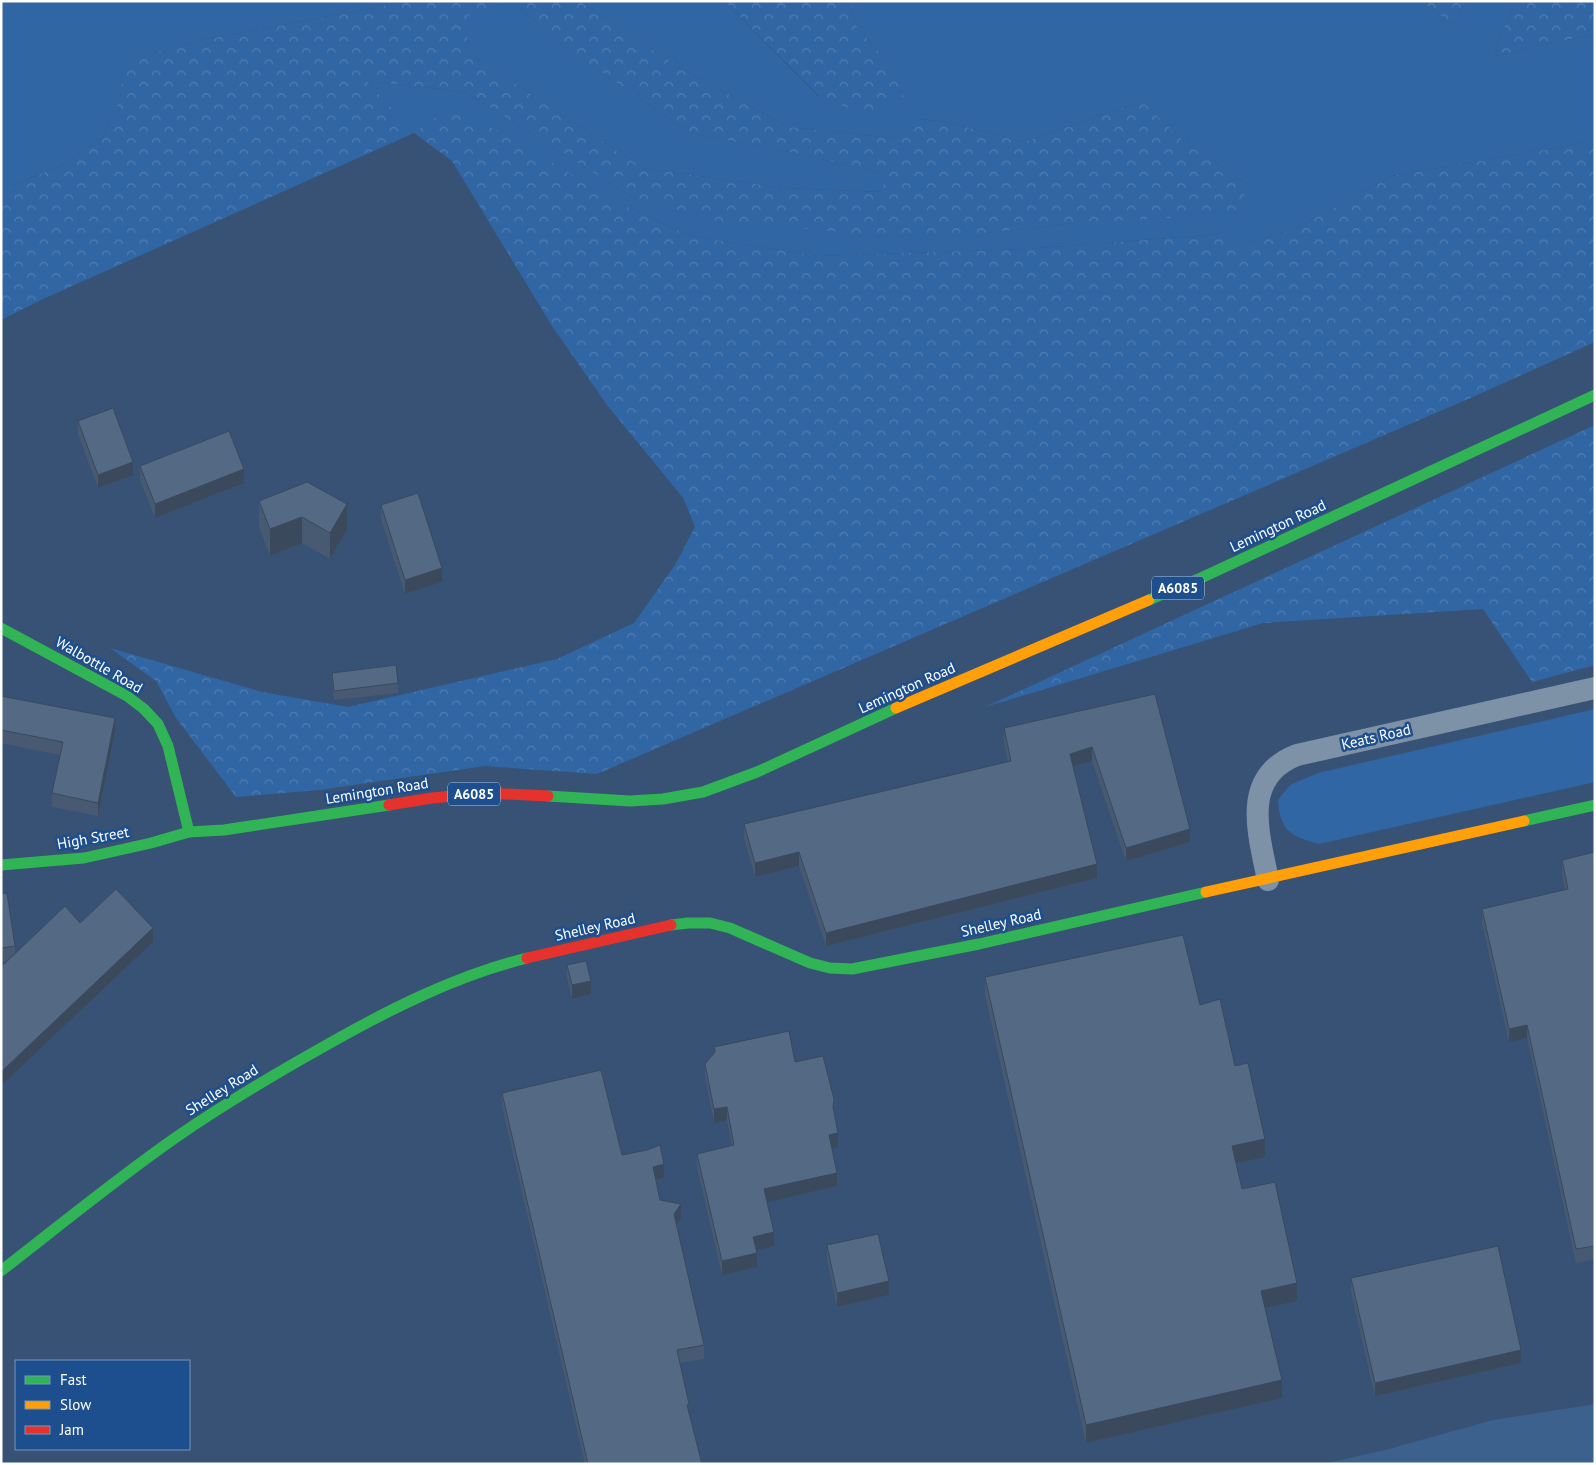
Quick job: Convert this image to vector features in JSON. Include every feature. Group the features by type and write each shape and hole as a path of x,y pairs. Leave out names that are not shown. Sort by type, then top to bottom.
{"street":[{"name":"Lemington Road","path":"189,832 224,830 432,798 486,793 630,802 663,799 703,792 757,772 903,706 1203,578 1595,396"},
{"name":"Walbottle Road","path":"1,628 127,696 144,708 158,724 168,746 189,832"},
{"name":"Keats Road","path":"1268,880 1257,826 1256,810 1261,789 1266,780 1276,766 1284,760 1297,755 1595,688"},
{"name":"Shelley Road","path":"1,1271 176,1139 264,1082 324,1046 399,1006 474,974 501,965 537,955 660,928 690,923 708,923 727,928 825,968 837,970 852,969 979,944 1595,805"},
{"name":"High Street","path":"1,865 84,858 151,843 189,832"}],"green space":[{"path":"1,1 399,1 390,5 198,41 126,61 120,98 104,136 65,164 7,188 1,188"},
{"path":"399,1 511,1 467,16 468,53 643,168 783,188 881,192 887,174 799,154 690,133 560,44 513,1 579,1 683,70 789,127 893,138 917,119 946,122 1024,142 1142,101 1183,141 1248,185 1237,214 1075,223 987,233 875,235 717,221 633,198 466,92 367,81 414,132 448,109 501,132 617,202 690,236 818,256 1028,249 1221,234 1240,246 1294,229 1392,176 1595,141 1595,342 1475,396 597,774 485,766 319,790 236,797 176,718 156,681 110,648 262,692 348,707 557,659 634,623 675,565 695,527 684,499 607,405 552,326 452,161 414,133 43,299 1,320 1,188 7,188 65,164 104,136 120,98 125,61 198,41 390,5"},
{"path":"511,1 560,44 690,133 799,154 887,174 882,192 783,188 643,168 468,53 466,16"},
{"path":"579,1 724,1 819,97 889,64 854,23 852,1 1420,1 1453,25 1467,1 1516,1 1500,38 1495,56 1595,34 1595,141 1392,176 1294,229 1240,246 1220,234 1028,249 818,256 690,236 617,202 414,133 367,81 466,92 633,198 987,233 1075,223 1248,185 1183,141 1142,101 1024,142 946,122 918,119 893,138 789,127 683,70"},
{"path":"724,1 852,1 854,23 889,64 904,97 867,115 820,97"},
{"path":"1420,1 1467,1 1453,25"},
{"path":"1516,1 1595,1 1595,34 1495,56 1500,38"},
{"path":"1595,425 1595,665 1532,682 1483,609 1263,623 985,707"},
{"path":"1595,709 1595,782 1319,844 1294,835 1288,831 1281,819 1278,800 1290,785 1318,773"}],"shaded area":[{"path":"1595,1404 1595,1464 1323,1464 1385,1450 1493,1420"}],"building":[{"path":"113,408 133,462 98,475 78,421"},
{"path":"229,431 244,469 155,504 140,466"},
{"path":"307,482 347,504 330,533 302,517 270,529 259,501"},
{"path":"418,493 442,568 405,580 381,505"},
{"path":"396,665 398,683 334,691 332,673"},
{"path":"1155,694 1190,829 1126,848 1092,747 1070,754 1097,864 826,933 799,852 755,863 744,824 1011,761 1004,728"},
{"path":"1,696 115,718 98,803 52,793 63,742 1,730"},
{"path":"1595,852 1595,1246 1576,1249 1527,1025 1509,1029 1482,909 1568,889 1562,860"},
{"path":"116,889 153,928 1,1072 1,967 65,906 80,923"},
{"path":"7,893 15,946 1,948 1,894"},
{"path":"1183,935 1200,1005 1220,999 1235,1066 1248,1063 1265,1139 1232,1146 1242,1189 1275,1182 1297,1283 1261,1291 1282,1380 1086,1425 985,977"},
{"path":"586,961 591,981 572,985 567,965"},
{"path":"789,1031 795,1062 823,1056 834,1099 833,1107 838,1133 829,1135 837,1173 764,1189 774,1232 753,1237 757,1253 722,1261 697,1154 734,1145 727,1107 714,1109 705,1064 715,1052 714,1047"},
{"path":"601,1070 622,1155 647,1150 660,1145 664,1164 653,1167 660,1200 681,1204 674,1214 704,1345 677,1350 689,1404 687,1405 702,1464 588,1464 502,1093"},
{"path":"878,1234 889,1281 837,1293 827,1245"},
{"path":"1498,1246 1521,1350 1375,1383 1351,1278"}],"traffic: fast":[{"path":"1149,600 1203,577 1595,395"},
{"path":"1,628 127,696 144,709 158,724 168,746 189,832"},
{"path":"548,796 630,801 663,799 703,792 757,772 896,708"},
{"path":"1,865 84,858 151,843 189,832 224,830 389,805"},
{"path":"1524,821 1595,805"},
{"path":"671,925 710,923 730,928 810,963 830,968 852,969 979,944 1206,892"},
{"path":"1,1271 175,1138 267,1079 347,1033 422,995 474,974 527,958"}],"traffic: slow":[{"path":"896,708 1149,600"},
{"path":"1206,892 1524,821"}],"traffic: jam":[{"path":"389,805 432,798 486,793 548,796"},
{"path":"527,958 671,925"}]}
